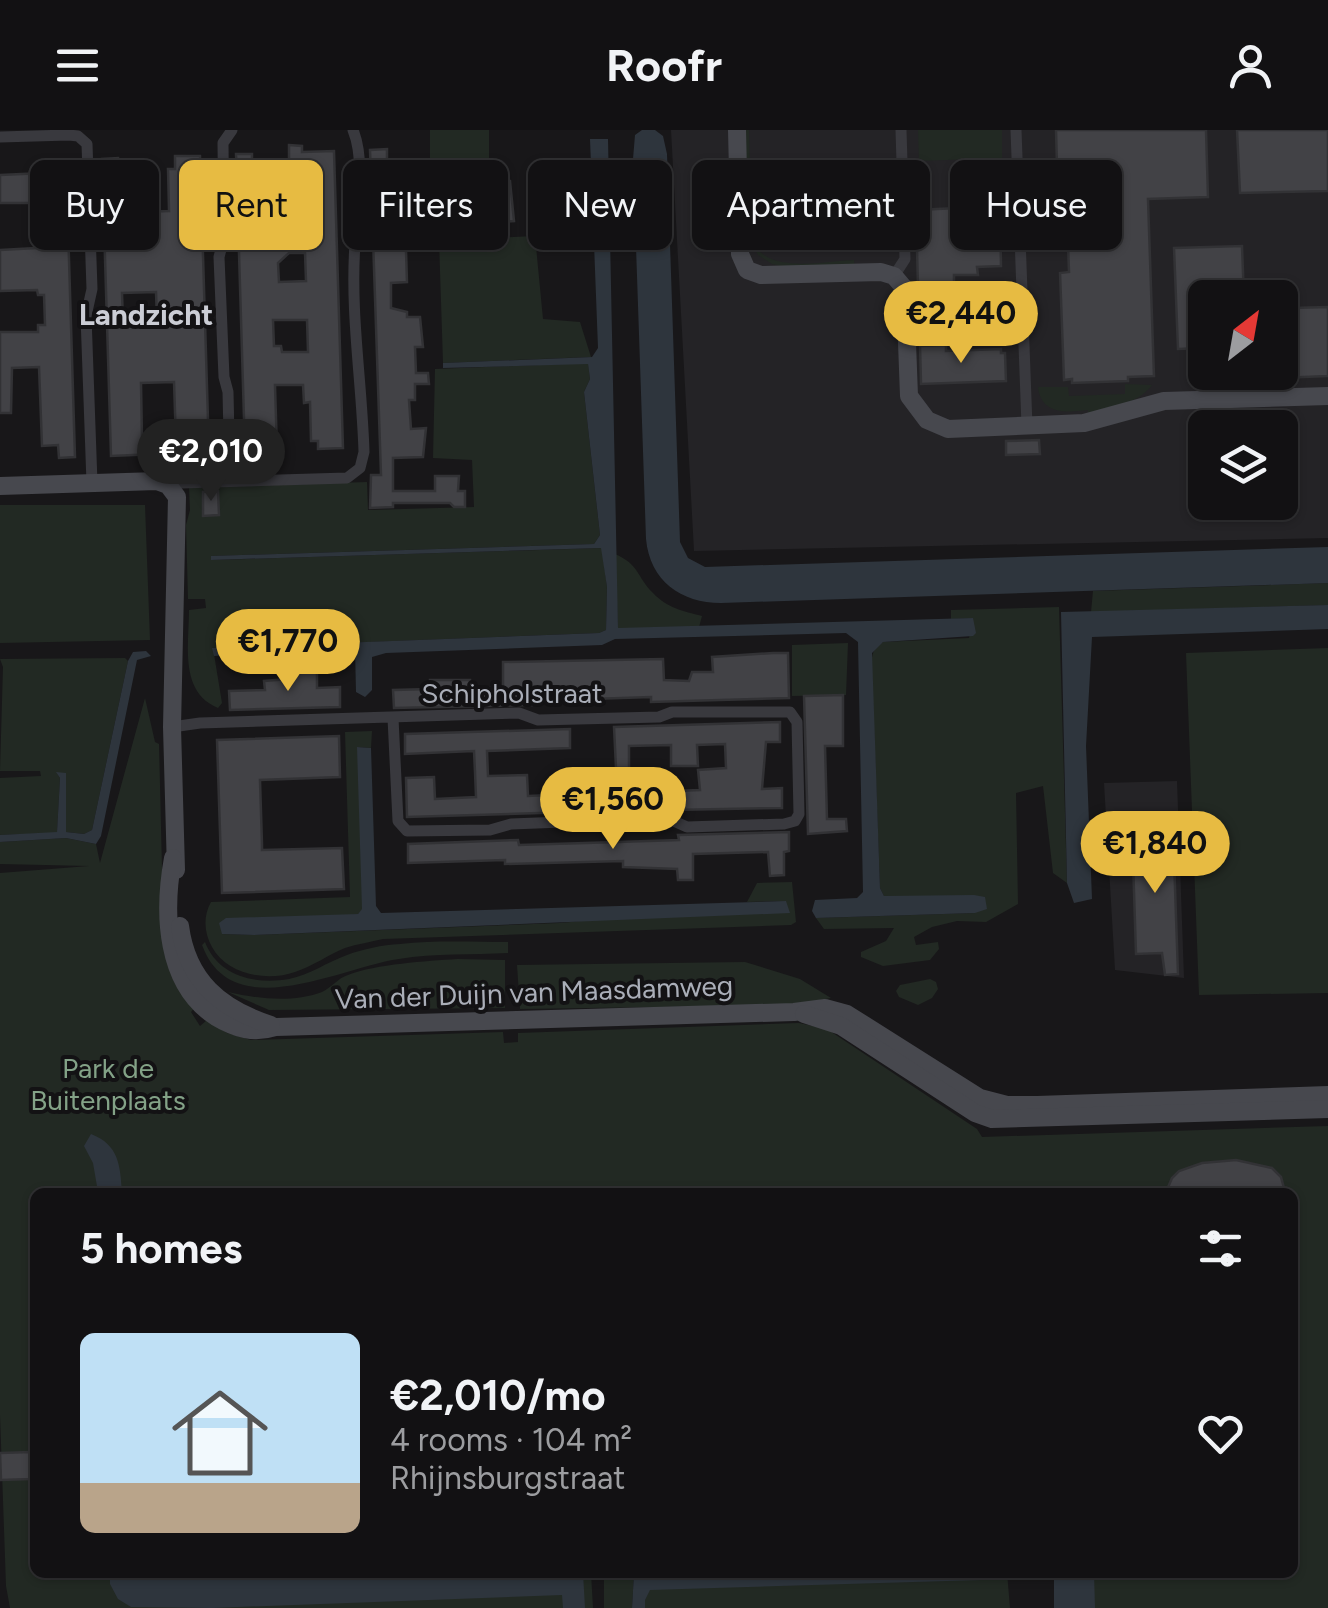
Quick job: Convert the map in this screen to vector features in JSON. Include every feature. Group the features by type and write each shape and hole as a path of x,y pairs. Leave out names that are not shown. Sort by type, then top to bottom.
{"street":[{"path":"0,486 157,481 171,488 230,481 347,478 360,468 364,452 355,244 360,220 353,130"},
{"path":"736,130 740,254 747,270 761,275 881,272 894,276 904,289 909,396 926,420 948,429 1084,423 1164,401 1328,396"},
{"path":"894,276 905,259 901,130"},
{"path":"1016,130 1027,426"},
{"path":"230,131 223,143 224,238 219,257 230,481"},
{"path":"0,137 69,134 87,144 92,289 86,316 92,483"},
{"name":"Van der Duijn van Maasdamweg","path":"171,488 179,504 169,915 181,978 193,996 223,1021 254,1031 276,1027 824,1008 847,1014 980,1098 1006,1105 1328,1095"},
{"name":"Schipholstraat","path":"172,727 200,722 519,713 538,720 555,720 659,717 672,712 790,712 797,722 799,814 784,824 687,827 667,818 511,824 490,830 407,830 398,821 392,718"},
{"name":"Van der Duijn van Maasdamweg","path":"794,1012 841,1026 976,1113 992,1119 1328,1109"}],"shaded area":[{"path":"642,130 655,130 663,136 667,160 633,160 635,135"},
{"path":"671,130 1328,130 1328,538 694,551"},
{"path":"590,139 608,139 608,160 591,160"},
{"path":"594,250 610,250 618,628 973,618 973,636 883,642 872,653 880,888 884,896 985,897 987,909 975,913 816,918 812,911 815,900 857,898 863,892 858,642 846,633 615,639 602,645 386,653 372,657 372,690 365,697 356,692 355,649 214,656 212,648 606,630 607,587 601,548 211,560 211,556 594,544 600,535 584,392 590,379 588,364 443,368 443,363 592,357 598,348"},
{"path":"636,250 670,250 680,542 688,558 705,567 1328,547 1328,583 721,603 693,599 670,587 654,567 646,539"},
{"path":"1328,605 1328,629 1092,637 1086,746 1092,899 1074,903 1067,883 1061,612"},
{"path":"146,651 151,656 137,660 101,836 96,844 66,838 0,842 0,835 57,832 60,778 56,772 66,773 66,832 84,834 92,830 128,661 133,652"},
{"path":"357,747 371,748 376,906 381,913 786,901 790,913 222,934 219,923 226,918 358,914 362,909"},
{"path":"1177,781 1184,978 1115,970 1104,783"},
{"path":"91,1134 113,1150 122,1188 97,1188 93,1163 84,1146"},
{"path":"110,1578 583,1578 585,1608 563,1608 562,1595 212,1608 131,1607 118,1599 110,1584"},
{"path":"634,1578 1015,1579 650,1590 645,1608 632,1608"},
{"path":"1054,1578 1094,1578 1095,1608 1054,1608"}],"green space":[{"path":"430,130 489,130 489,160 430,159"},
{"path":"743,130 749,130 750,160 744,160"},
{"path":"918,130 1002,130 1002,158 919,160"},
{"path":"528,236 528,250 536,250 543,319 580,322 591,357 443,363 439,250 508,250 508,237"},
{"path":"756,250 797,264 854,260 855,266 790,268 772,264"},
{"path":"588,363 590,379 584,392 600,535 594,544 212,556 212,560 602,548 607,587 606,630 213,648 222,703 218,708 197,691 189,666 189,610 206,608 205,599 188,599 189,488 367,482 368,510 474,507 472,460 433,458 435,369"},
{"path":"1125,384 1152,385 1131,401 1088,414 1088,410 1049,407 1038,387 1068,387 1069,396 1125,394"},
{"path":"0,505 145,505 150,640 0,643"},
{"path":"615,554 634,567 658,598 702,616 699,627 618,629"},
{"path":"1328,583 1328,605 1091,612 1093,591"},
{"path":"1059,607 1067,883 1053,873 1043,786 1016,793 1018,904 986,922 957,921 932,927 914,937 916,945 938,942 939,949 930,960 883,966 861,957 861,952 886,941 894,928 824,929 816,918 975,913 884,896 880,888 872,665 875,649 883,642 969,638 973,618 951,619 951,610"},
{"path":"848,643 846,695 792,696 792,645"},
{"path":"1328,648 1328,993 1199,995 1186,653"},
{"path":"0,659 128,661 92,830 84,834 66,832 66,773 57,773 57,833 0,835 0,778 41,776 40,771 0,771"},
{"name":"Park de Buitenplaats","path":"145,698 155,742 159,744 163,909 196,1006 191,1012 200,1026 207,1020 227,1033 251,1040 503,1032 504,1043 518,1042 518,1033 799,1023 827,1029 977,1129 982,1137 1328,1126 1328,1608 1069,1608 1067,1578 1298,1578 1298,1188 30,1188 30,1578 576,1578 583,1596 583,1578 591,1578 593,1608 10,1608 0,1415 0,873 89,866 0,864 0,842 66,838 96,844 100,863"},
{"path":"372,731 371,748 358,747 363,909 358,914 222,934 560,923 786,901 747,902 757,883 792,882 796,922 383,939 345,948 284,975 261,976 238,970 219,957 207,936 211,902 350,897 345,732"},
{"path":"205,942 228,970 263,981 297,977 353,953 393,945 508,942 508,953 399,959 319,980 262,988 237,983 217,969 202,945"},
{"path":"457,959 505,960 505,1008 269,1010 228,992 263,998 299,998 322,992 344,976 359,971"},
{"path":"745,962 800,979 831,998 792,1005 520,1009 517,965"},
{"path":"930,979 938,989 932,998 918,1005 899,997 896,991 900,985"},
{"path":"604,1578 634,1578 632,1608 604,1608"},
{"path":"1008,1578 1010,1608 639,1608 642,1580"}],"building":[{"path":"1056,130 1206,130 1208,197 1148,199 1154,376 1128,377 1128,381 1064,380 1060,273 1069,272 1068,250 1122,250 1122,160 1057,160"},
{"path":"1237,130 1328,130 1328,191 1240,193"},
{"path":"289,145 302,146 302,152 334,151 343,448 318,449 318,441 311,441 310,402 304,403 303,385 275,385 277,451 245,452 239,250 323,250 323,160 289,160","holes":["289,253 305,253 306,281 279,282 278,263","273,320 307,320 308,352 282,352 281,346 274,346"]},
{"path":"387,149 387,160 370,160 370,150"},
{"path":"236,154 252,154 252,160 236,160"},
{"path":"175,156 200,156 200,160 179,160 179,250 203,250 209,453 193,453 193,441 176,442 174,382 141,383 142,439 156,438 157,454 111,456 105,250 159,250 159,211 169,211 168,169 175,169","holes":["156,292 157,320 123,321 122,293"]},
{"path":"30,174 30,203 0,203 0,175"},
{"path":"508,181 510,181 514,221 508,222"},
{"path":"950,208 950,250 1001,250 1001,266 977,267 978,275 954,275 954,284 918,288 917,250 930,250 930,209"},
{"path":"1242,246 1243,280 1188,280 1188,349 1178,349 1174,248"},
{"path":"0,250 69,250 75,457 59,458 58,445 42,446 39,367 12,368 11,413 0,413 0,332 38,332 38,325 45,325 44,295 38,295 37,290 0,291"},
{"path":"373,250 406,250 407,282 391,283 391,308 407,312 407,317 420,317 423,347 415,347 416,373 428,373 429,384 415,384 415,400 409,400 411,429 426,428 423,457 393,458 393,491 435,491 435,476 459,476 458,491 465,491 465,507 450,503 393,503 393,507 370,508 371,475 381,475"},
{"path":"1328,307 1328,376 1298,377 1298,308"},
{"path":"946,345 946,351 1001,349 1005,353 1006,381 921,384 920,346"},
{"path":"1039,440 1040,454 1006,455 1006,441"},
{"path":"218,491 219,515 203,516 203,492"},
{"path":"788,653 789,698 651,702 651,697 394,708 393,690 430,689 430,680 470,680 470,688 503,687 503,662 663,659 664,680 689,681 692,672 713,672 712,657"},
{"path":"317,669 317,688 340,687 340,707 230,710 229,691 265,690 264,681 288,679 288,670"},
{"path":"843,695 843,746 825,746 827,819 846,819 847,831 808,834 804,696"},
{"path":"780,722 780,742 766,742 762,789 782,788 782,808 617,811 616,793 700,790 698,770 726,768 725,744 697,745 698,766 671,766 671,745 629,746 629,768 616,768 614,727"},
{"path":"570,729 570,748 487,751 488,776 527,775 528,796 572,794 572,812 407,817 406,778 434,777 435,799 476,797 474,751 405,754 405,734"},
{"path":"339,736 340,777 260,780 262,850 342,848 344,889 222,893 217,740"},
{"path":"1173,829 1178,974 1165,975 1162,953 1136,954 1132,830"},
{"path":"789,832 784,875 770,876 768,852 693,854 693,880 678,880 677,869 623,867 623,861 408,863 408,844 518,840 519,845 585,843"},
{"path":"1236,1160 1272,1168 1281,1177 1284,1188 1168,1188 1179,1171 1202,1163"},
{"path":"30,1452 30,1479 1,1480 0,1453"}],"district":[{"name":"Landzicht","path":"146,314"}]}
